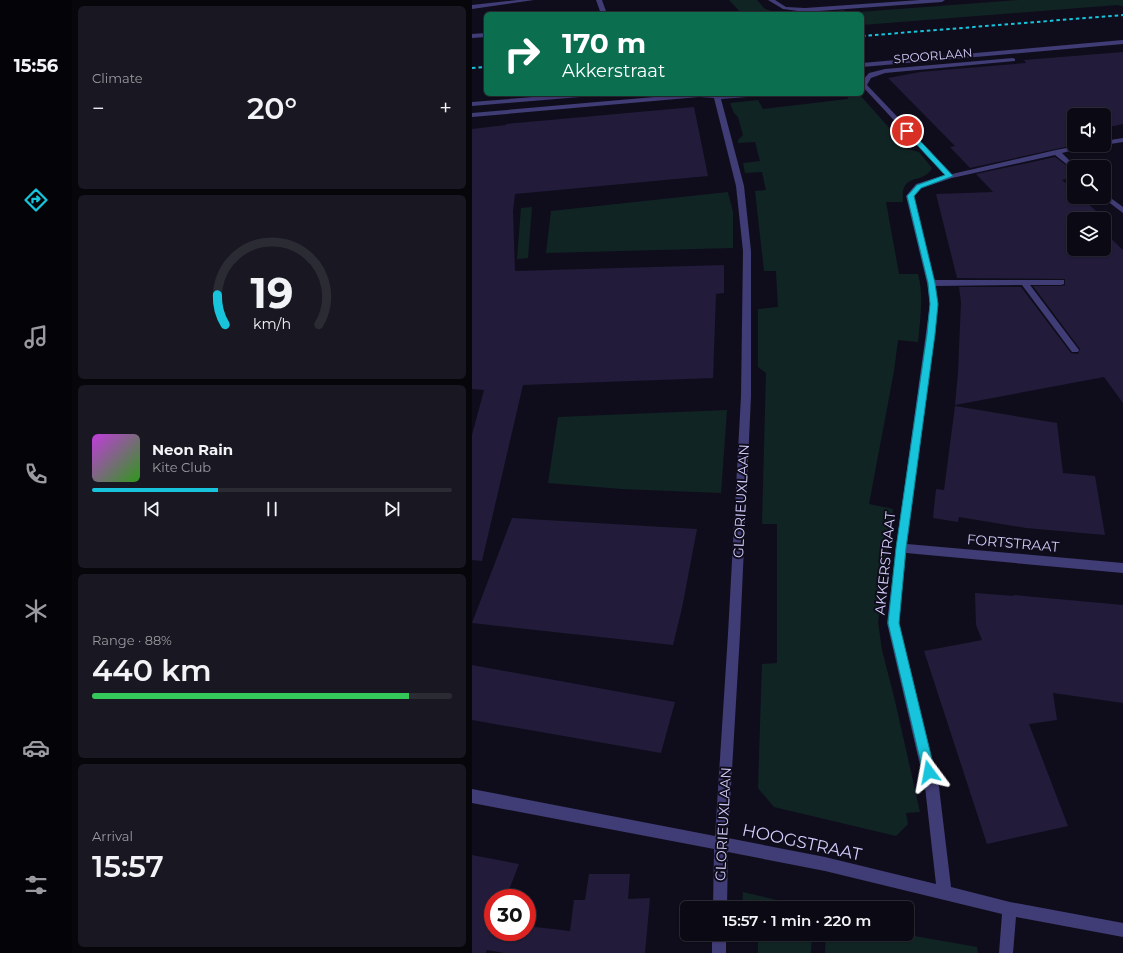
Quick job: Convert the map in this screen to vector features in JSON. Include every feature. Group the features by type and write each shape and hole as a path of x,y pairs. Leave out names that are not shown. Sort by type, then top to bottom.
{"street":[{"path":"472,7 531,0"},
{"path":"599,0 603,12"},
{"path":"771,0 785,8 800,10 942,0"},
{"path":"472,36 484,35"},
{"path":"864,65 1123,42"},
{"name":"SPOORLAAN","path":"864,82 872,73 885,71 1012,60"},
{"path":"864,86 950,176 1067,150"},
{"path":"472,104 568,96"},
{"path":"472,115 688,96"},
{"name":"GLORIEUXLAAN","path":"718,96 740,186 747,251 745,403 734,634 721,844 720,901"},
{"path":"1111,142 1123,140"},
{"path":"1056,152 1067,162"},
{"name":"AKKERSTRAAT","path":"944,892 932,787 894,623 901,548 934,304 931,283 910,196 919,186 950,176"},
{"path":"1111,200 1123,211"},
{"path":"1024,282 1075,350"},
{"path":"931,283 1061,282"},
{"name":"FORTSTRAAT","path":"901,548 1123,568"},
{"name":"HOOGSTRAAT","path":"472,796 825,864 1010,908 1123,930"},
{"path":"1006,953 1010,908"},
{"path":"718,953 719,941"}],"green space":[{"path":"729,0 757,0 765,9 775,12 740,12"},
{"path":"1019,0 1123,0 1123,6 1117,5 864,25 864,12 859,12"},
{"path":"844,10 845,12 825,12"},
{"path":"847,96 861,96 908,149 919,152 932,168 923,176 908,182 903,192 903,202 886,202 899,274 918,274 921,291 921,308 918,342 898,340 894,371 869,504 893,509 878,622 882,650 920,812 906,813 908,824 896,836 774,807 758,788 762,664 777,663 777,524 762,524 766,373 758,367 758,309 778,307 776,271 764,271 755,191 766,190 762,172 745,173 743,163 760,161 755,142 738,143 738,140 743,135 738,117 734,113 730,103 758,100 763,109 848,99"},
{"path":"728,192 733,212 733,248 546,253 551,211"},
{"path":"532,207 528,258 517,259 521,208"},
{"path":"727,410 721,493 622,489 548,483 558,417"},
{"path":"743,892 780,901 742,901"},
{"path":"914,936 977,947 978,953 825,953 826,941 914,941"},
{"path":"758,941 812,941 811,953 758,953"}],"building":[{"path":"1123,52 1123,124 1111,127 1111,108 1067,108 1067,147 970,168 950,147 955,146 888,78 920,72 1026,63 1024,60"},
{"path":"694,107 708,176 515,194 513,211 515,271 724,265 724,293 716,294 713,378 523,385 482,561 472,560 472,435 484,390 472,389 472,129 506,124"},
{"path":"1055,157 1067,166 1067,179 1062,180 1067,184 1067,204 1089,204 1097,212 1067,212 1067,256 1111,256 1111,239 1123,250 1123,403 1104,377 955,405 961,302 959,287 1021,287 1071,353 1078,354 1080,349 1033,286 1061,286 1065,285 1065,279 957,278 936,194 993,192 976,174"},
{"path":"955,406 1057,423 1063,473 1095,476 1105,535 1026,528 959,517 958,522 933,518 936,489 944,490"},
{"path":"512,518 697,529 682,608 673,645 472,623"},
{"path":"975,593 1123,605 1123,703 1053,693 1057,720 1029,724 1068,826 987,844 924,651 982,640 976,625"},
{"path":"472,665 675,702 661,753 472,720"},
{"path":"472,855 519,864 509,889 484,889 484,941 536,941 536,927 570,931 574,900 585,900 589,874 630,874 628,899 650,898 645,953 504,953 487,950 486,953 472,953"}],"railway":[{"path":"864,36 1123,15"},
{"path":"472,68 484,67"}],"route":[{"path":"907,131 950,176 919,186 910,196 931,283 934,304 901,548 894,623 929,772"}]}
